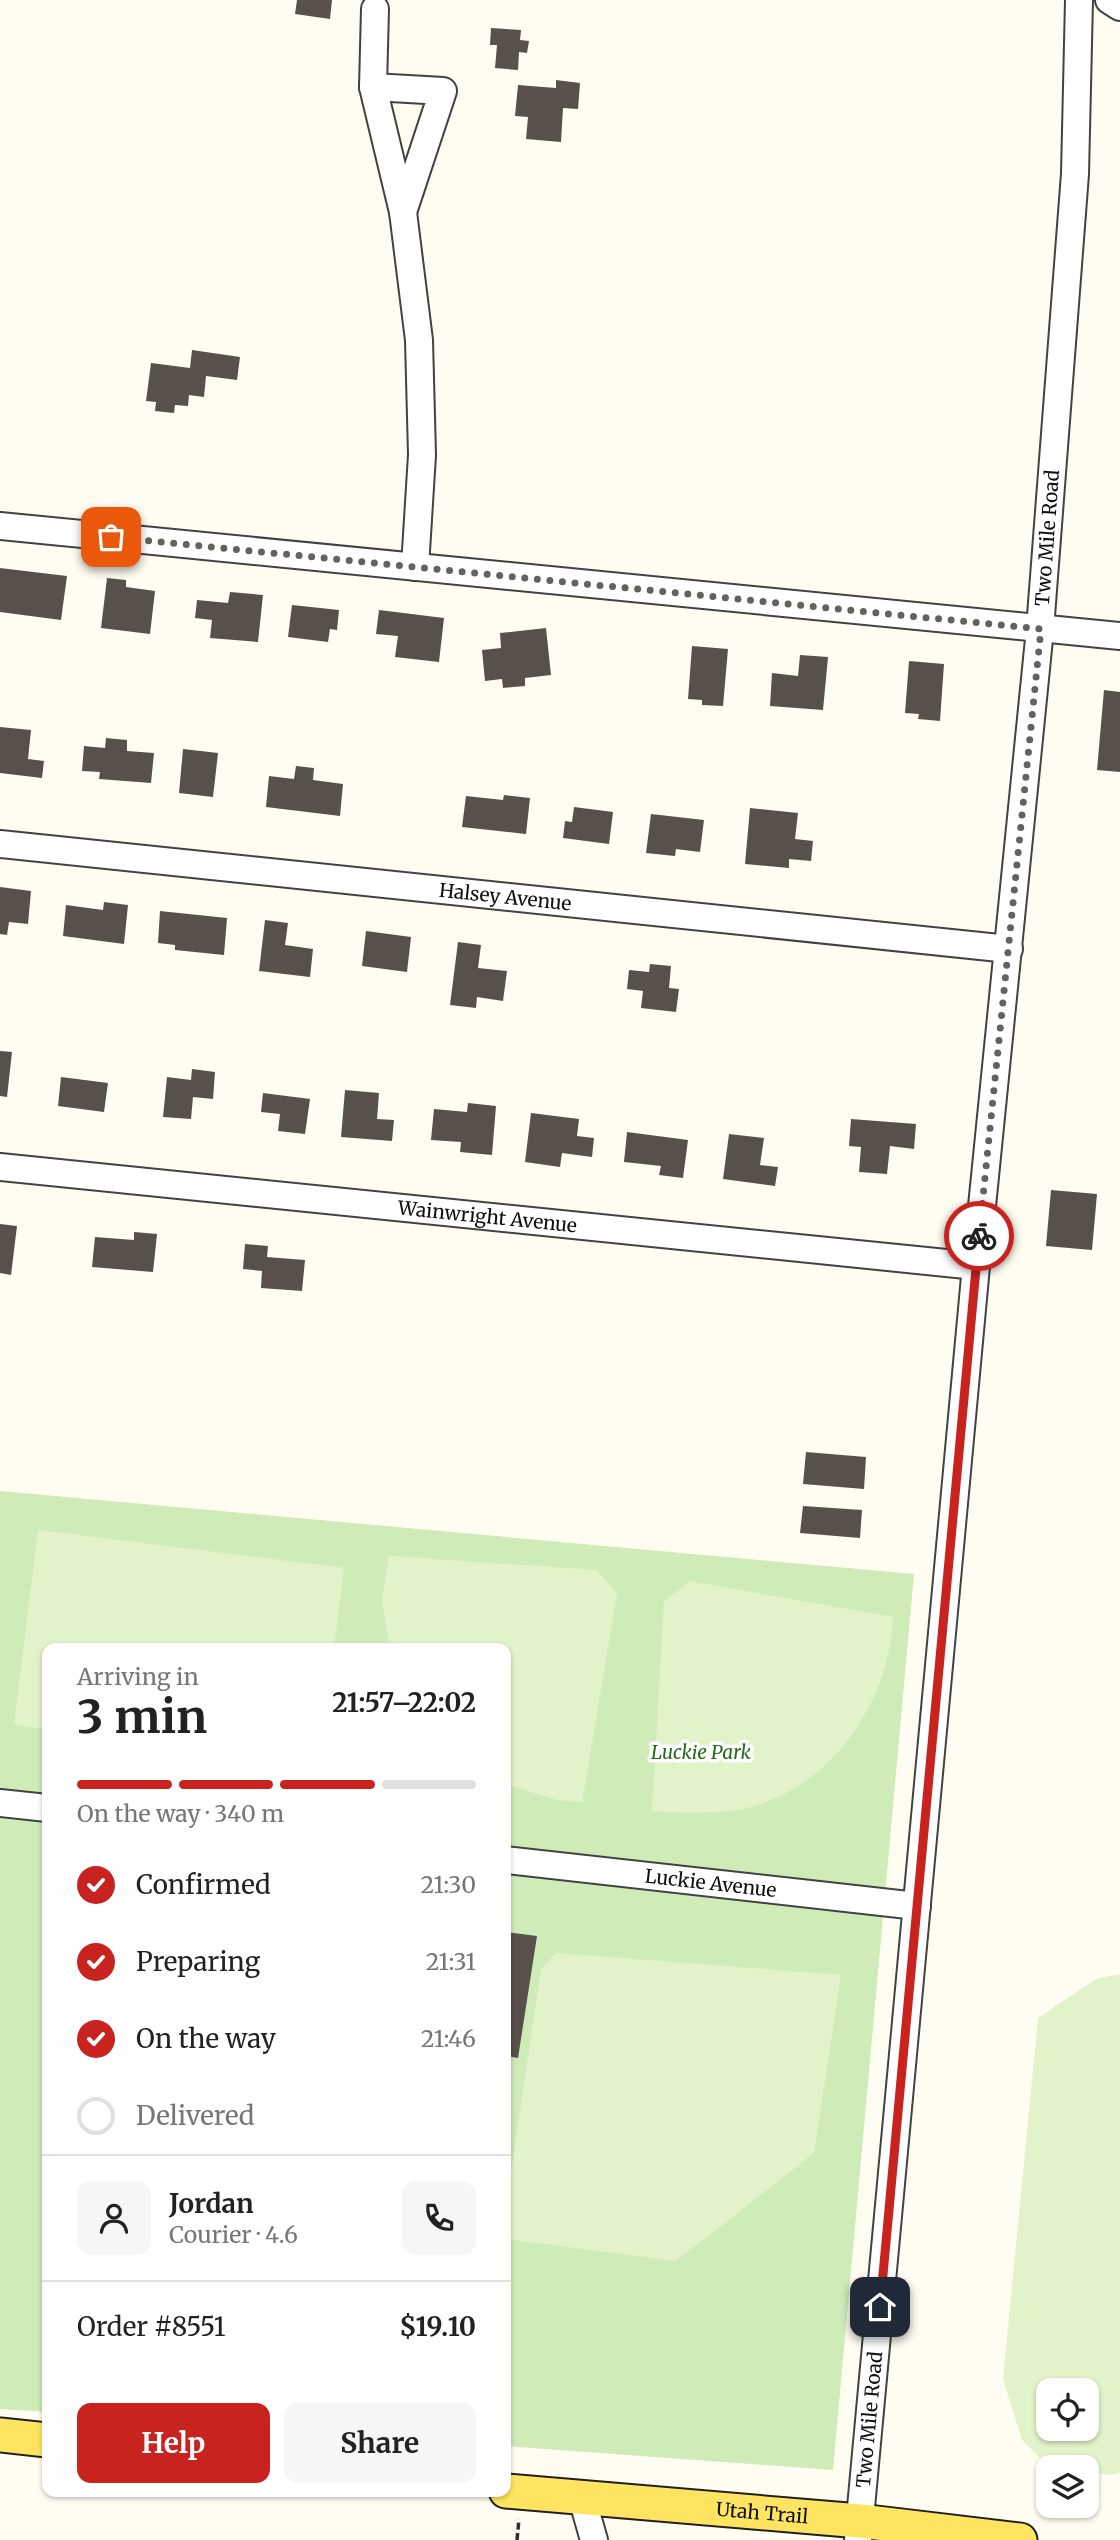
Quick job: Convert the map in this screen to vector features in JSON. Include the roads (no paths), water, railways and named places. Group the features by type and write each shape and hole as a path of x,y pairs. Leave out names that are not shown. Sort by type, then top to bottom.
{"main road":[{"path":"0,2435 42,2439"},
{"name":"Utah Trail","path":"511,2491 859,2530 1020,2540"}],"street":[{"name":"Two Mile Road","path":"859,2530 976,1266 1041,629 1075,174 1079,0"},
{"path":"1109,0 1120,7"},
{"path":"375,9 373,87 403,212 419,340 422,455 415,567"},
{"path":"373,87 443,91 403,212"},
{"path":"0,526 1120,636"},
{"name":"Halsey Avenue","path":"0,844 1009,949"},
{"name":"Wainwright Avenue","path":"0,1167 976,1266"},
{"path":"0,1803 42,1807"},
{"name":"Luckie Avenue","path":"511,1861 917,1906"},
{"path":"582,2498 594,2540"}],"park label":[{"name":"Luckie Park","path":"701,1752"}]}
